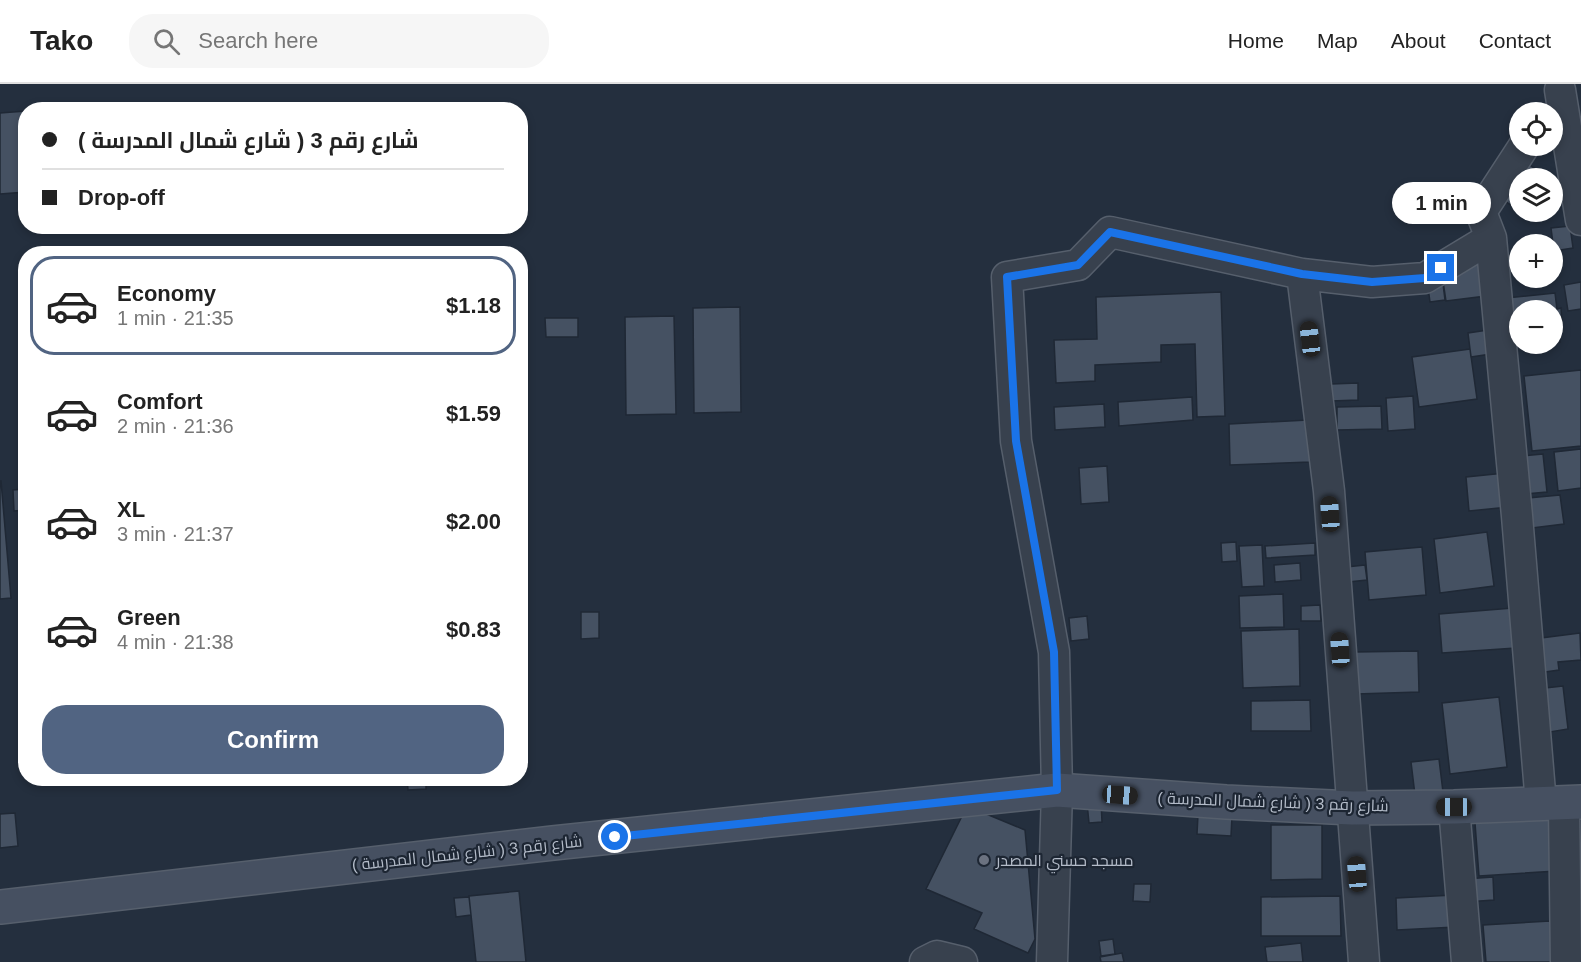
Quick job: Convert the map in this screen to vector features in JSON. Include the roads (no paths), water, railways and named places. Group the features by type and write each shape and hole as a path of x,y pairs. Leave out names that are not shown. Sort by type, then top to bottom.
{"street":[{"path":"1561,96 1581,220"},
{"path":"1517,156 1481,212 1491,238 1518,527 1562,803 1566,962"},
{"path":"1052,962 1057,790 1054,652 1016,441 1007,277 1078,265 1110,232 1302,274 1372,282 1425,278 1491,238"},
{"path":"1302,274 1329,491 1364,962"},
{"name":"شارع رقم 3 ( شارع شمال المدرسة )","path":"0,907 553,843 1057,790 1352,808 1562,803"},
{"path":"1454,807 1467,962"},
{"path":"925,962 937,956 962,962"}],"place":[{"name":"مسجد حسني المصدر","path":"984,860"}]}
